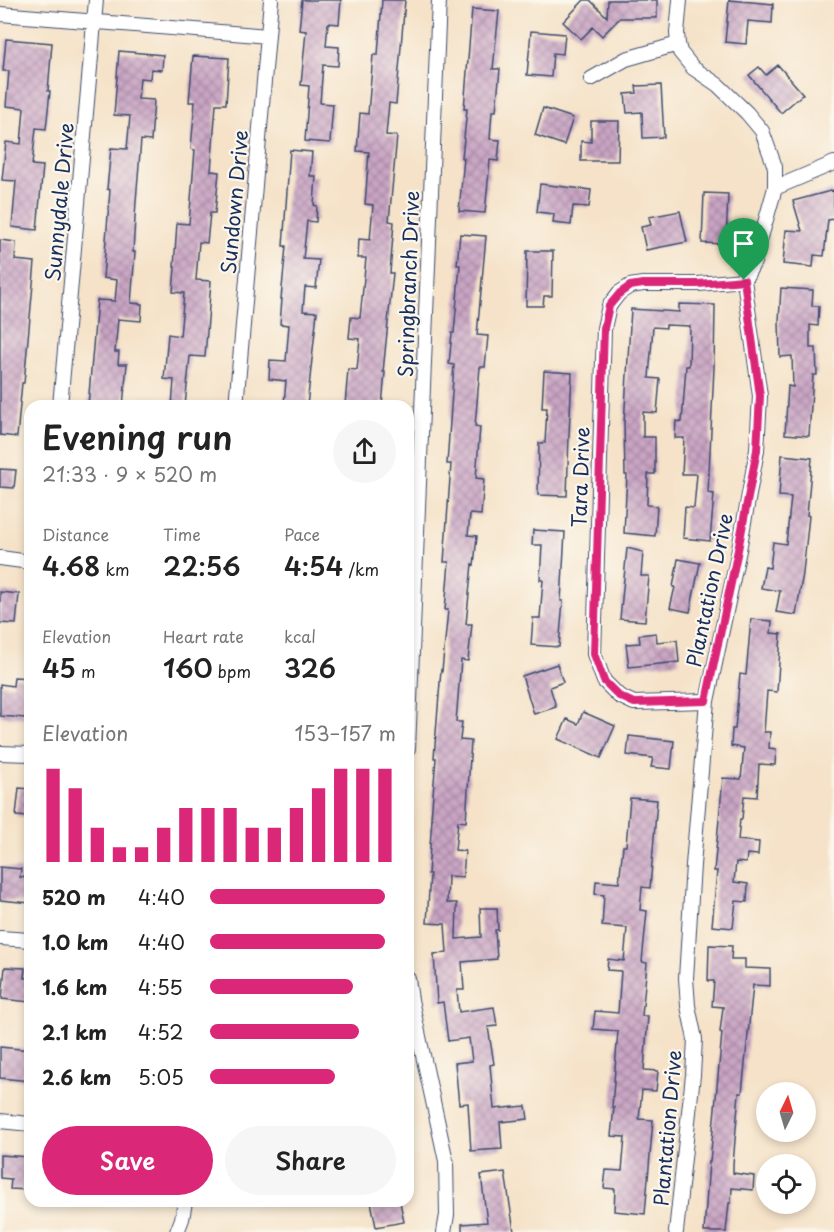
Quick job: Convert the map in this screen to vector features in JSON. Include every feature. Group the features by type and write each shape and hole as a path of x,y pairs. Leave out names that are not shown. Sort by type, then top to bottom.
{"street":[{"name":"Sunnydale Drive","path":"61,400 96,0"},
{"name":"Sundown Drive","path":"237,400 271,0"},
{"name":"Springbranch Drive","path":"414,604 439,0"},
{"path":"680,0 678,44 680,51 693,68 718,85 762,131 775,167 775,188 754,262 744,280"},
{"path":"0,14 268,36"},
{"path":"591,79 626,59 678,44"},
{"path":"775,188 834,163"},
{"name":"Tara Drive","path":"706,701 634,703 619,696 604,681 594,654 604,328 609,306 620,293 630,286 744,280"},
{"name":"Plantation Drive","path":"676,1232 693,1075 695,1039 688,1006 686,978 706,701 757,450 760,396 744,280"},
{"path":"0,558 24,560"},
{"path":"0,753 24,754"},
{"path":"0,938 24,940"},
{"path":"414,1014 446,1161 447,1215 444,1232"},
{"path":"0,1121 24,1123"},
{"path":"177,1232 184,1207"}],"building":[{"path":"302,0 341,0 339,24 328,23 326,46 339,47 338,66 323,65 320,103 333,104 330,143 305,141 309,86 301,85 306,31 299,30"},
{"path":"382,0 405,0 396,104 389,103 386,135 397,136 389,221 394,222 390,273 393,273 383,372 385,372 383,400 345,400 348,369 357,370 360,339 349,338 351,317 360,318 366,258 358,258 359,239 370,240 373,205 365,204 369,152 357,151 360,113 368,114 373,55 378,55"},
{"path":"584,0 590,0 607,17 608,0 657,0 657,18 620,18 602,36 593,27 581,39 563,22"},
{"path":"729,0 773,4 772,23 748,21 746,44 725,42"},
{"path":"472,9 499,11 493,69 500,69 496,111 492,111 490,139 500,140 498,161 490,160 485,213 459,211"},
{"path":"531,31 565,34 563,54 553,53 551,77 527,75"},
{"path":"6,39 52,43 46,129 36,128 32,165 43,166 37,230 12,227 16,181 2,180 6,142 21,144 24,108 6,106 9,71 3,71"},
{"path":"119,51 163,55 162,70 151,69 150,79 140,78 138,99 154,100 151,141 141,140 133,252 135,252 131,303 142,304 141,321 118,319 115,352 119,352 118,364 127,364 124,400 89,400 97,300 115,301 117,280 103,278 110,190 107,189 111,148 127,149 130,116 114,115"},
{"path":"193,56 229,58 226,104 216,104 211,171 219,172 215,213 210,213 207,243 199,242 196,280 211,281 205,357 190,356 186,400 172,400 174,380 164,379 168,334 180,336 184,293 173,292 177,223 189,224 195,150 191,149 195,102 189,102"},
{"path":"778,65 803,94 781,113 749,75 759,67 766,75"},
{"path":"661,85 664,137 643,138 642,112 627,113 625,94 637,93 636,86"},
{"path":"543,108 573,118 564,145 535,135"},
{"path":"591,121 619,121 618,161 581,161 581,141 591,142"},
{"path":"290,150 312,152 310,176 316,176 314,205 317,206 316,222 307,221 303,259 319,260 316,288 305,287 303,311 317,312 308,400 284,400 286,381 269,379 270,360 286,361 289,325 280,324 286,246 283,246"},
{"path":"540,184 591,190 589,207 573,206 571,225 553,223 554,214 537,212"},
{"path":"834,190 834,219 828,220 824,256 814,255 813,267 783,264 786,230 802,231 793,201"},
{"path":"704,193 728,194 726,244 702,243"},
{"path":"680,211 687,242 646,250 641,227 651,225 649,217"},
{"path":"460,234 486,236 477,335 488,336 485,367 480,367 475,426 480,427 476,478 484,479 481,515 470,514 468,535 477,536 466,624 472,624 468,661 461,660 456,722 462,722 460,740 471,741 466,822 458,821 455,850 465,851 463,877 448,876 447,903 457,903 456,939 481,937 480,908 497,908 498,930 495,930 497,959 462,962 464,990 457,990 459,1012 494,1007 497,1026 488,1027 494,1064 490,1065 494,1109 526,1106 528,1119 500,1122 502,1149 471,1151 468,1103 459,1104 455,1063 472,1061 469,1038 448,1041 443,1002 437,1003 434,954 447,953 445,924 427,923 436,758 434,758 448,610 445,610 449,562 444,562 451,464 447,464 454,365 449,364 460,265 457,265"},
{"path":"0,240 16,242 15,260 35,262 17,437 0,435"},
{"path":"527,251 553,251 552,296 544,296 543,306 526,306"},
{"path":"781,288 813,290 812,306 819,306 818,326 810,325 810,348 816,348 817,375 813,375 809,436 785,434 788,386 793,387 792,356 780,357"},
{"path":"679,304 715,305 708,493 714,494 710,541 683,538 685,507 694,508 697,474 682,474 684,438 675,438 676,421 682,422 686,366 689,366 690,326 653,327 649,378 660,379 657,413 643,412 643,437 655,437 655,474 648,474 647,505 657,506 655,536 624,533 627,475 625,475 624,424 631,309 679,312"},
{"path":"544,371 572,373 567,496 538,495 539,443 545,443 547,408 542,408"},
{"path":"782,455 812,458 807,515 809,516 796,615 776,612 780,591 761,588 765,567 770,568 773,542 786,544 791,497 779,496"},
{"path":"0,469 16,470 14,488 0,487"},
{"path":"533,530 565,532 559,647 531,645 533,618 540,618 543,580 540,580 542,545 532,545"},
{"path":"627,548 643,552 641,576 649,576 645,621 620,619"},
{"path":"678,559 700,563 690,612 670,608"},
{"path":"0,592 19,594 16,624 0,623"},
{"path":"751,619 772,621 771,633 781,634 777,692 767,691 764,732 770,732 769,748 776,749 775,765 759,764 757,797 744,796 738,840 759,842 758,855 747,854 746,863 736,862 734,882 748,884 747,902 736,901 733,928 712,926 717,871 714,871 723,778 741,779 744,748 731,746 732,729 735,729 740,674 746,675"},
{"path":"656,633 657,642 677,640 679,662 629,667 626,644 640,643 639,635"},
{"path":"557,664 563,682 550,687 556,707 534,714 522,676"},
{"path":"14,677 24,678 24,718 0,716 0,684 13,686"},
{"path":"583,712 615,726 601,758 558,739 567,719 578,724"},
{"path":"629,736 674,741 671,769 651,767 653,758 627,755"},
{"path":"19,788 24,788 24,817 16,816"},
{"path":"630,798 657,800 650,888 642,887 640,910 647,911 642,962 647,963 642,1016 648,1016 644,1070 658,1071 656,1091 642,1090 639,1119 653,1120 645,1214 614,1211 615,1189 604,1188 606,1170 622,1171 625,1137 611,1136 618,1031 593,1029 595,1011 618,1013 621,971 607,970 608,959 624,961 627,928 602,926 604,895 595,894 596,881 619,883 623,846 626,846"},
{"path":"0,867 21,869 20,877 24,877 24,902 0,900"},
{"path":"709,945 732,946 731,959 745,959 745,968 770,969 770,986 753,985 742,1093 739,1093 733,1164 733,1173 754,1176 753,1190 732,1188 726,1232 704,1232 723,1007 712,1006 714,981 708,981"},
{"path":"5,967 24,968 24,1001 2,999"},
{"path":"0,1047 24,1049 24,1080 0,1078"},
{"path":"0,1155 24,1157 24,1190 10,1189 11,1179 0,1178"},
{"path":"505,1172 514,1232 462,1232 462,1224 487,1222 481,1175"},
{"path":"372,1207 401,1207 404,1222 376,1227"}],"route":[{"path":"744,280 760,396 757,450 706,701 634,703 619,696 604,681 594,654 604,328 609,306 620,293 630,286 744,280"}]}
